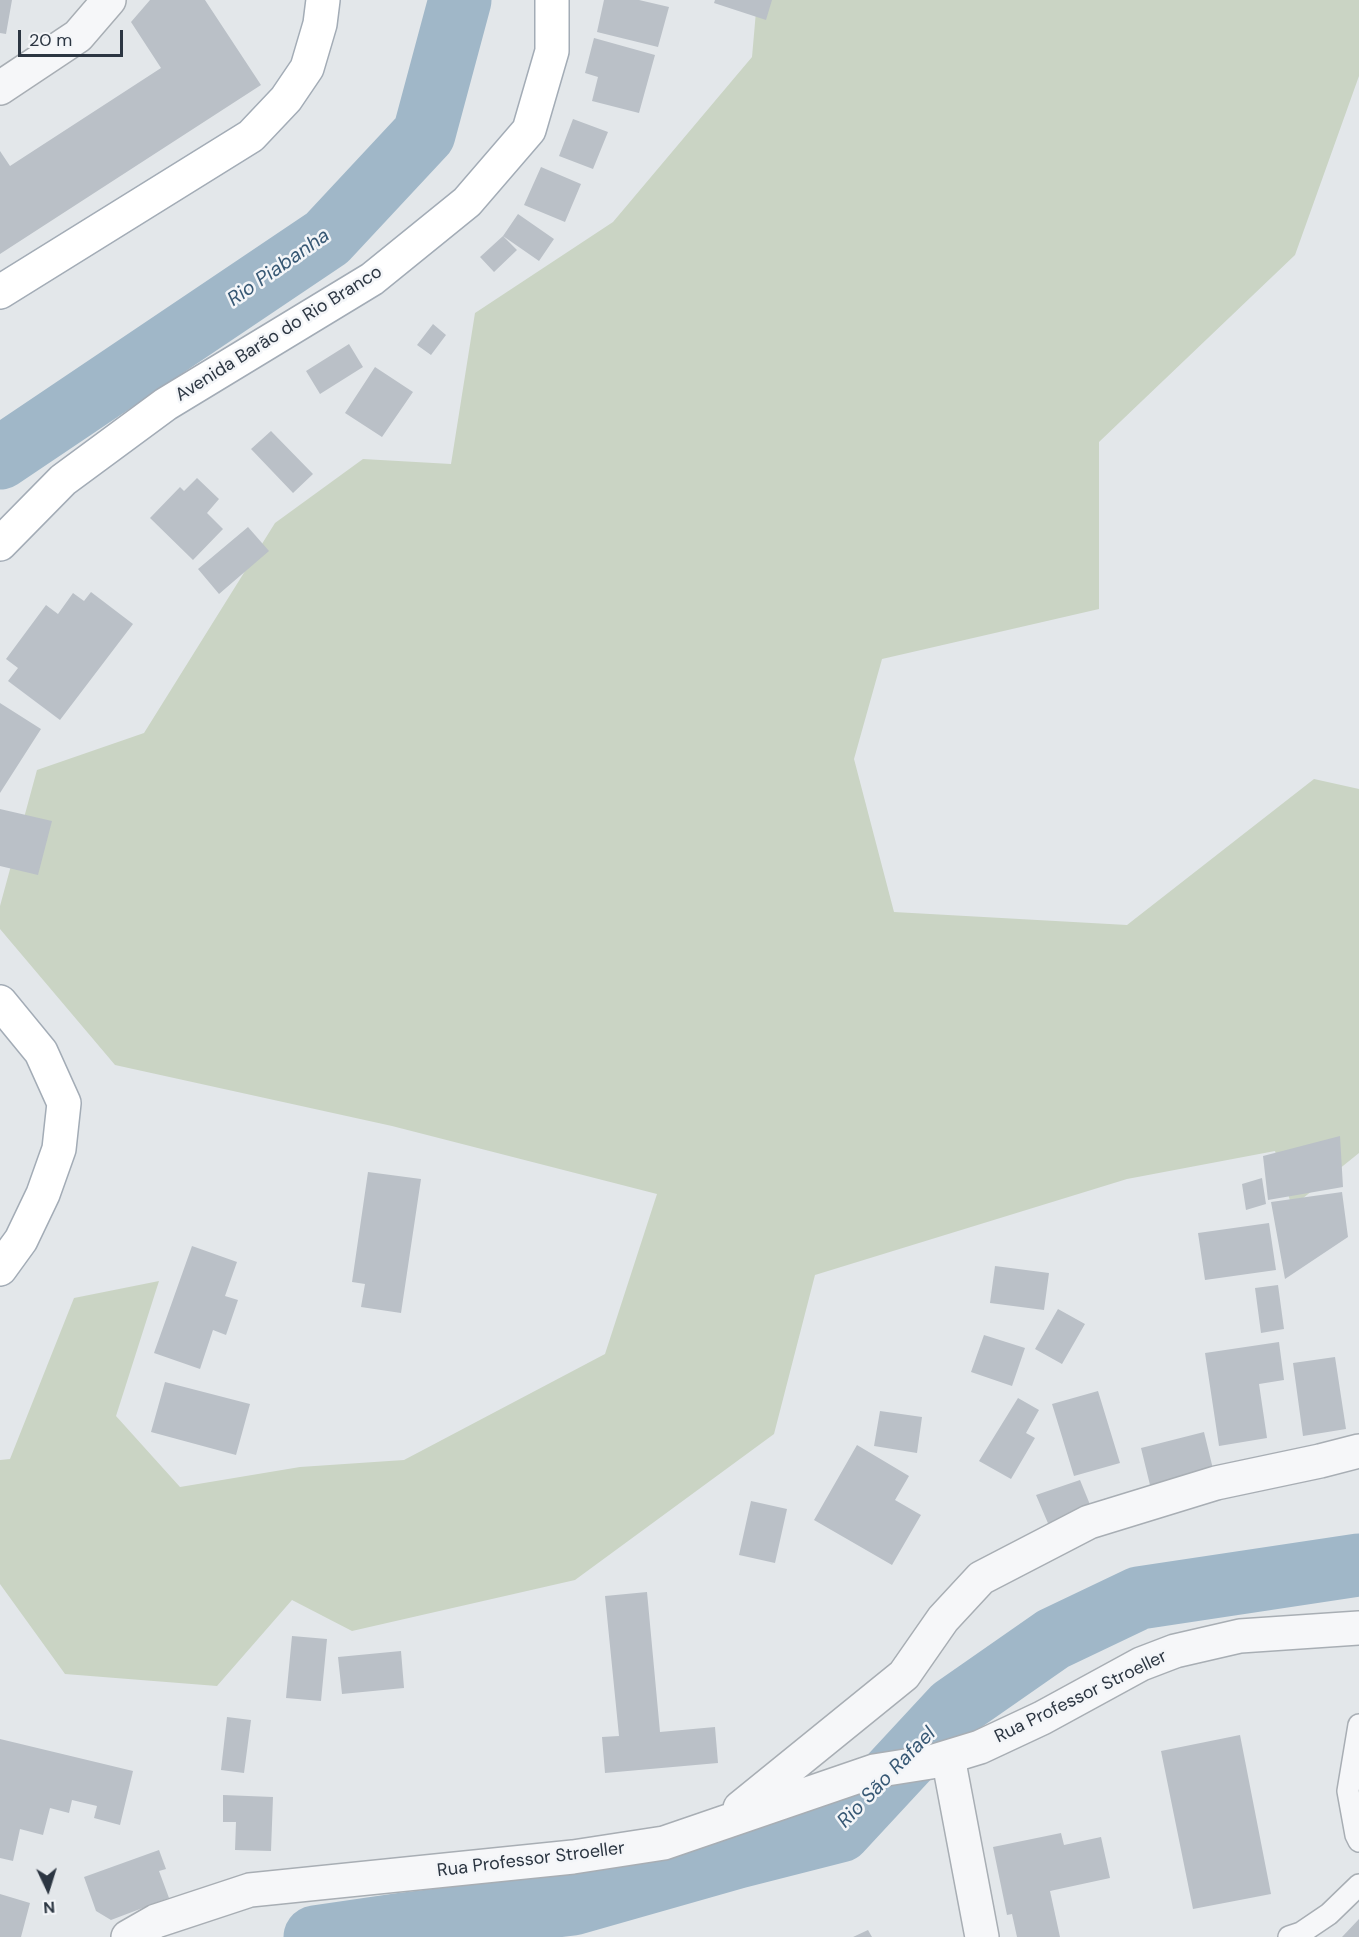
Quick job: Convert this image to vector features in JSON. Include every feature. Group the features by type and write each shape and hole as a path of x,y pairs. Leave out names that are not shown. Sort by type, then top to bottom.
{"main road":[{"path":"0,292 251,136 286,99 307,68 320,24 323,0"},
{"name":"Avenida Barão do Rio Branco","path":"0,544 63,480 166,404 372,279 467,202 529,130 552,51 552,0"},
{"path":"0,1002 41,1052 64,1103 59,1149 43,1194 21,1240 0,1269"}],"street":[{"path":"0,88 78,36 108,0"},
{"path":"722,1822 904,1675 944,1619 981,1578 1089,1522 1216,1483 1359,1451"},
{"name":"Rua Professor Stroeller","path":"128,1937 156,1921 250,1890 573,1857 664,1842 873,1771 940,1760 980,1747 1042,1718 1141,1664 1174,1651 1240,1636 1359,1628"},
{"path":"940,1760 982,1937"}],"lane":[{"path":"1359,1725 1348,1791 1359,1841"},
{"path":"1289,1937 1301,1933 1329,1914 1359,1885"}],"green space":[{"path":"757,0 1359,0 1359,76 1295,255 1099,442 1099,609 882,659 854,759 894,912 1127,925 1314,779 1359,789 1359,1153 1292,1207 1275,1151 1127,1179 815,1275 774,1434 575,1580 352,1631 292,1600 217,1686 65,1674 0,1584 0,1460 10,1459 74,1298 159,1281 116,1416 180,1487 300,1467 404,1460 605,1354 657,1194 392,1126 115,1065 0,929 0,906 37,770 144,733 275,523 363,459 451,464 475,313 613,222 752,57"}],"building":[{"path":"0,0 12,0 6,34 0,33"},
{"path":"150,0 205,0 261,85 0,254 0,151 10,166 161,68 131,22"},
{"path":"604,0 639,0 669,7 658,47 597,32"},
{"path":"715,0 772,0 766,20 714,3"},
{"path":"594,38 655,55 639,113 592,101 598,77 585,73"},
{"path":"573,119 608,132 593,169 559,156"},
{"path":"541,167 581,184 565,222 524,205"},
{"path":"518,214 554,239 539,261 503,236"},
{"path":"503,236 517,250 494,272 480,257"},
{"path":"433,324 446,335 431,355 417,345"},
{"path":"349,344 363,367 320,394 306,371"},
{"path":"375,367 413,392 382,437 345,413"},
{"path":"271,431 313,474 293,493 251,449"},
{"path":"197,478 219,499 207,513 223,529 193,560 150,518 180,487 184,491"},
{"path":"248,527 269,551 219,594 198,569"},
{"path":"91,592 133,624 60,720 8,681 18,668 6,659 46,605 58,614 73,593 84,601"},
{"path":"0,703 41,729 0,793"},
{"path":"0,809 52,821 38,875 0,866"},
{"path":"1340,1136 1343,1187 1268,1200 1263,1156"},
{"path":"368,1172 421,1179 401,1313 361,1307 365,1284 352,1282"},
{"path":"1262,1178 1266,1204 1246,1210 1242,1184"},
{"path":"1342,1192 1348,1237 1285,1279 1271,1202"},
{"path":"1269,1223 1276,1270 1205,1280 1198,1233"},
{"path":"192,1246 237,1262 225,1296 238,1300 226,1335 213,1330 200,1369 154,1353"},
{"path":"995,1266 1049,1273 1044,1310 990,1303"},
{"path":"1278,1285 1284,1329 1261,1333 1255,1288"},
{"path":"1058,1309 1085,1324 1062,1364 1035,1349"},
{"path":"984,1335 1025,1348 1012,1386 971,1372"},
{"path":"1279,1342 1284,1380 1259,1384 1267,1438 1219,1446 1205,1353"},
{"path":"1335,1357 1346,1429 1303,1436 1293,1363"},
{"path":"165,1382 250,1404 236,1455 151,1432"},
{"path":"1098,1391 1120,1463 1074,1476 1052,1404"},
{"path":"1018,1398 1039,1410 1026,1433 1035,1438 1011,1479 979,1461"},
{"path":"880,1411 922,1417 917,1453 874,1446"},
{"path":"1204,1432 1213,1469 1150,1485 1141,1448"},
{"path":"857,1445 909,1476 895,1500 921,1515 892,1565 814,1520"},
{"path":"1080,1480 1093,1512 1050,1528 1036,1495"},
{"path":"751,1501 787,1509 775,1563 739,1555"},
{"path":"647,1592 660,1732 715,1727 718,1763 605,1773 602,1737 619,1736 605,1596"},
{"path":"292,1636 327,1639 321,1701 286,1698"},
{"path":"401,1651 404,1688 342,1694 338,1657"},
{"path":"227,1717 251,1720 244,1773 221,1770"},
{"path":"1240,1735 1271,1894 1193,1909 1161,1751"},
{"path":"0,1739 133,1771 120,1825 94,1818 97,1806 72,1800 69,1813 50,1808 43,1835 20,1829 13,1861 0,1858"},
{"path":"223,1795 273,1797 271,1851 235,1850 236,1822 223,1822"},
{"path":"1061,1833 1064,1845 1101,1837 1110,1878 1050,1891 1060,1937 1017,1937 1012,1914 1007,1915 993,1847"},
{"path":"159,1850 166,1869 159,1871 169,1898 111,1920 96,1911 84,1877"},
{"path":"0,1894 30,1903 21,1937 0,1937"},
{"path":"1359,1919 1359,1937 1342,1937"},
{"path":"868,1930 872,1937 853,1937"}],"waterway":[{"name":"Rio Piabanha","path":"0,458 327,238 424,134 460,0"},
{"name":"Rio São Rafael","path":"315,1937 573,1904 738,1857 840,1831 954,1708 1053,1639 1139,1598 1359,1565"}]}
